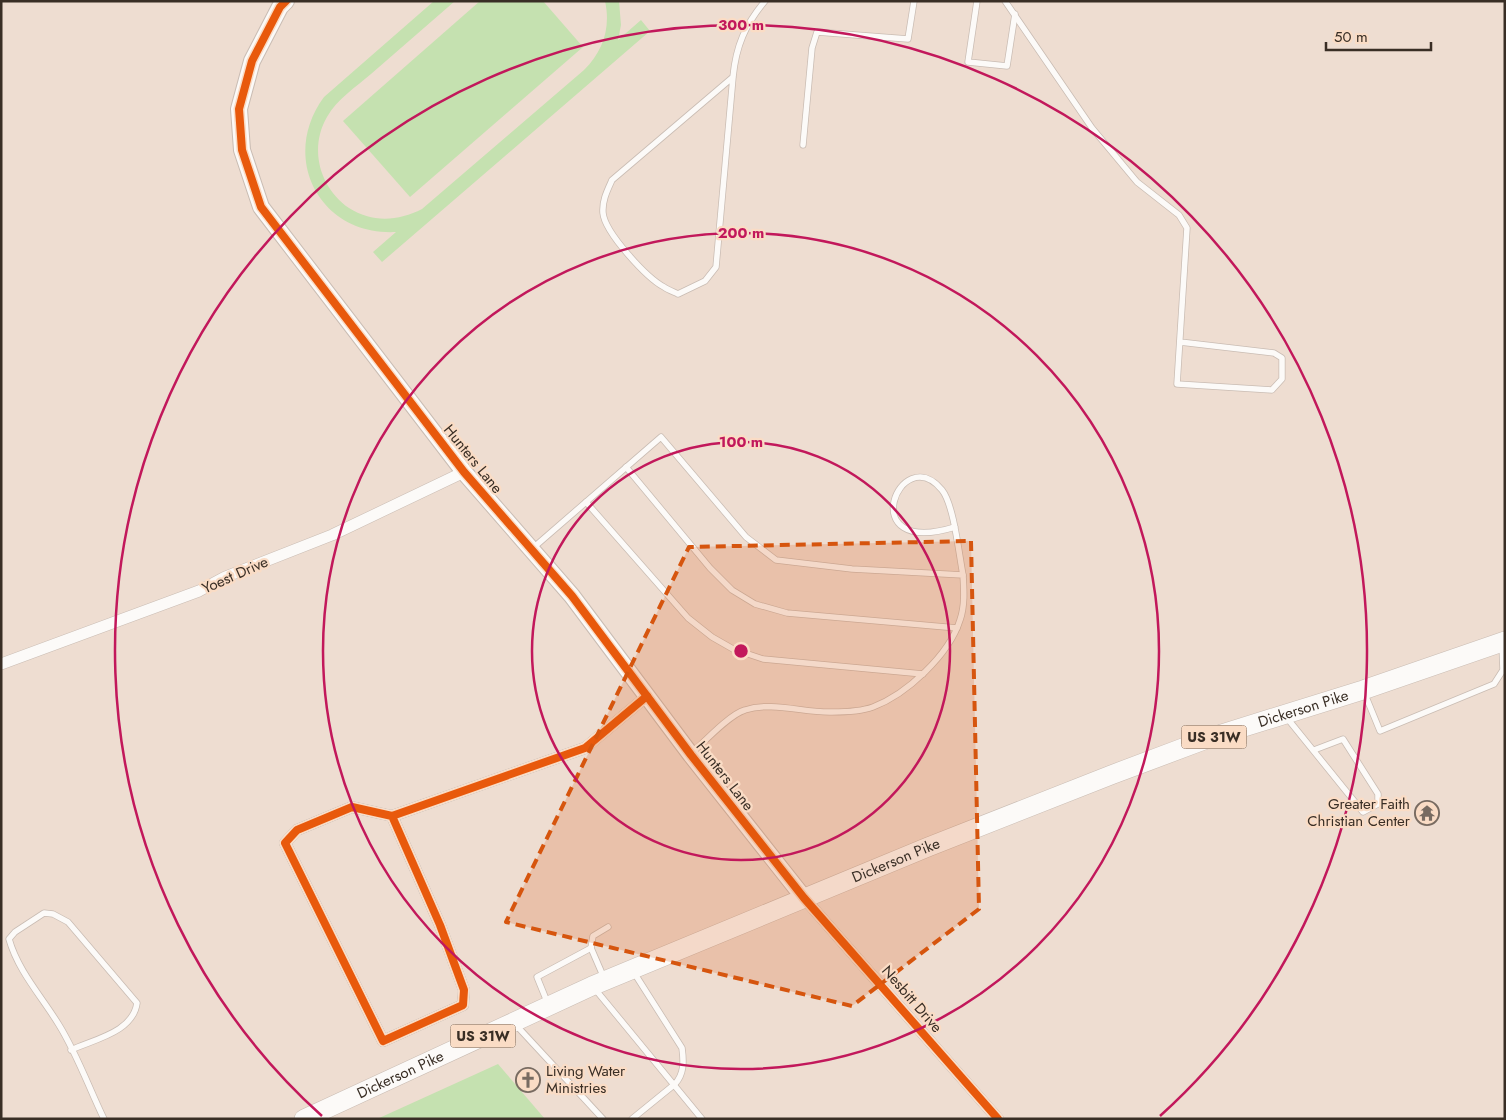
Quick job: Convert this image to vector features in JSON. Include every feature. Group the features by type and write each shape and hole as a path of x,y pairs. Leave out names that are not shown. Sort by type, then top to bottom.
{"main road":[{"name":"Dickerson Pike","path":"304,1119 599,983 1110,775 1212,737 1363,690 1503,641"}],"street":[{"name":"Hunters Lane","path":"286,1 280,7 252,61 239,109 242,150 261,206 464,472 572,596 691,755 804,898"},
{"name":"Yoest Drive","path":"1,664 199,591 225,577 332,535 464,472"},
{"path":"392,816 440,924 464,990 463,1005 383,1041 285,843 296,830 352,807 392,816 585,748 647,696"},
{"name":"Nesbitt Drive","path":"804,898 998,1119"}],"lane":[{"path":"733,77 612,180 604,196 603,215 612,234 644,270 663,287 678,294 705,281 716,267 735,55 750,20 765,1"},
{"path":"802,145 812,48 816,32 908,39 914,1"},
{"path":"977,1 968,62 1008,66 1014,14"},
{"path":"1005,1 1062,87 1098,135 1137,182 1179,215 1187,228 1177,384 1272,390 1282,379 1282,358 1274,353 1180,342"},
{"path":"531,549 661,437 746,537 776,560 852,569 963,575"},
{"path":"626,467 710,568 732,590 755,604 787,613 957,628"},
{"path":"691,755 720,727 744,710 769,707 832,712 872,708 898,694 923,674 951,639 957,628 964,598 963,575 955,527 943,491 931,480 921,477 912,479 896,492 893,504 894,516 905,530 918,534 934,534 955,527"},
{"path":"586,502 688,618 712,637 733,649 763,659 923,674"},
{"path":"1363,690 1380,732 1494,684 1503,670 1503,641"},
{"path":"1284,714 1363,812 1378,804 1378,794 1343,739 1314,750"},
{"path":"71,1050 126,1025 136,1014 137,1003 68,922 53,914 44,913 15,932 9,939 14,956 60,1026 71,1050 104,1119"},
{"path":"608,927 592,936 591,948 599,983 702,1119"},
{"path":"549,1006 537,977 591,948"},
{"path":"632,969 682,1048 684,1062 680,1078 675,1084 632,1119"},
{"path":"514,1022 602,1119"}],"highlighted area":[{"path":"971,541 979,909 852,1006 506,922 689,547"}],"green space":[{"path":"434,1 455,1 341,99 327,117 322,129 318,154 324,178 330,189 339,199 358,213 386,219 404,216 422,209 584,70 601,47 604,38 607,20 605,1 619,1 621,25 618,40 641,20 650,31 382,262 373,252 396,232 369,230 346,221 328,207 315,189 307,168 306,144 311,120 324,97"},
{"path":"480,1 543,1 583,47 410,197 343,121"},
{"path":"498,1064 545,1119 377,1119"}],"cycle path":[{"path":"286,1 280,7 252,61 239,109 242,150 261,207 464,472 572,596 691,755 804,898 998,1119"},
{"path":"392,816 440,925 464,990 463,1005 383,1041 285,843 297,830 352,807 392,816 585,748 647,696"}],"place":[{"name":"Greater Faith Christian Center","path":"1427,813"},
{"name":"Living Water Ministries","path":"528,1080"}]}
